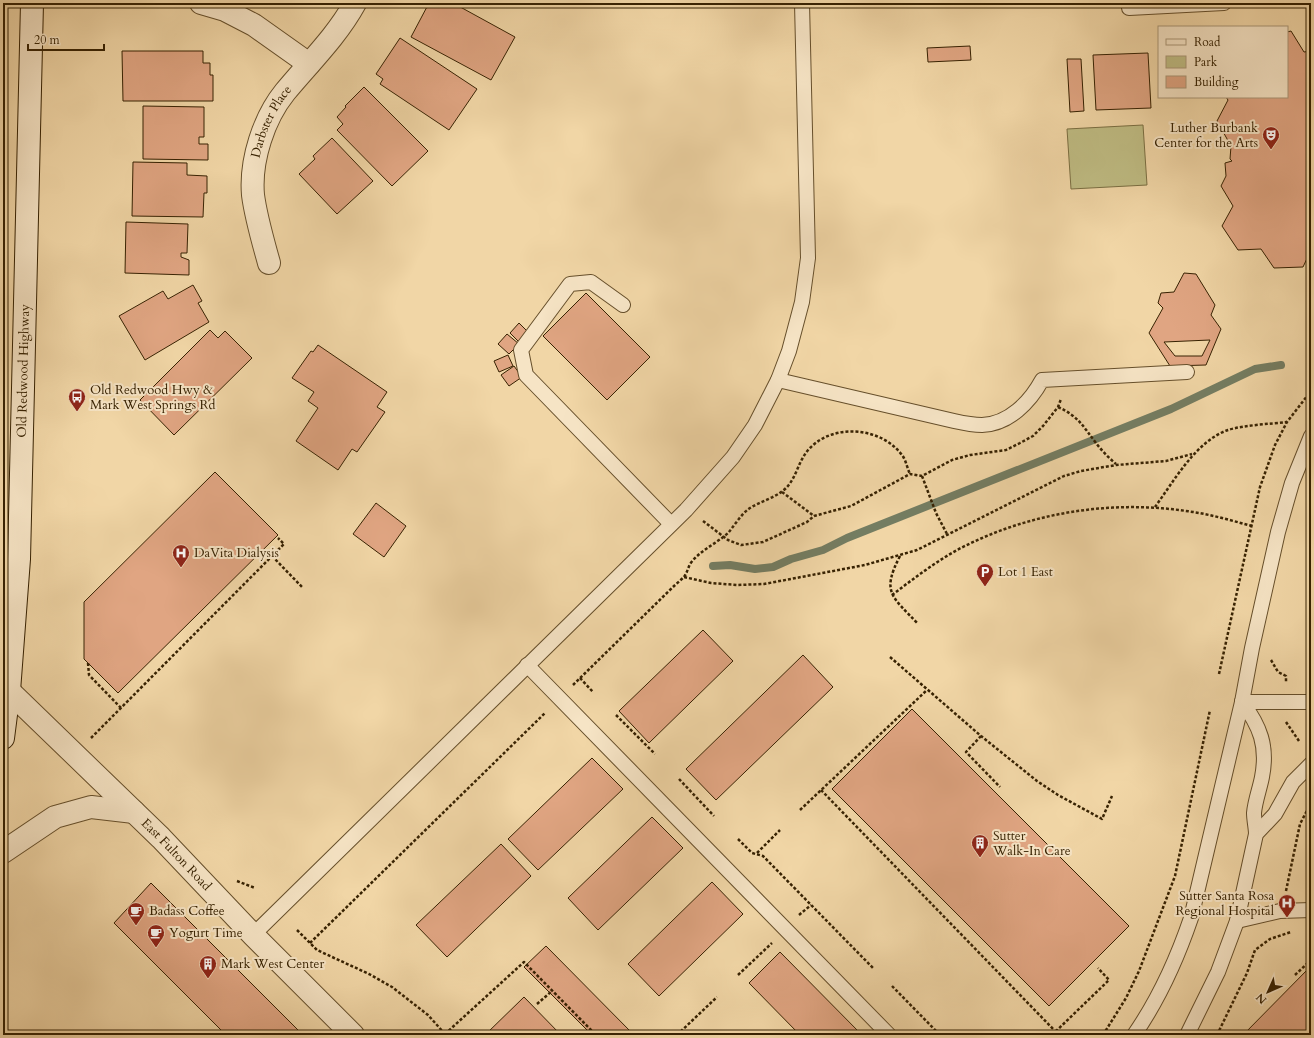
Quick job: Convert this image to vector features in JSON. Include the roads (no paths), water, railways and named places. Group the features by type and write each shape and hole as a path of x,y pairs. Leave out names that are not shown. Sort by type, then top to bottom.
{"street":[{"name":"Old Redwood Highway","path":"3,738 19,552 32,3"},
{"path":"201,3 225,10 254,25 309,64"},
{"name":"Darbster Place","path":"269,263 256,213 253,193 254,170 265,126 284,93 341,26 355,3"},
{"name":"East Fulton Road","path":"8,691 134,812 253,935 353,1035"},
{"name":"East Fulton Road","path":"3,852 54,817 91,807 134,812"}],"lane":[{"path":"253,935 689,507 733,457 755,424 778,380 789,351 799,314 806,279 808,258 802,3"},
{"path":"1129,8 1224,3"},
{"path":"623,305 591,282 570,284 521,350 526,375 671,524"},
{"path":"778,380 954,421 983,425 1002,420 1021,408 1030,399 1042,380 1187,372"},
{"path":"1134,1035 1161,990 1182,944 1190,918 1242,702 1252,648 1278,532 1292,483 1311,436"},
{"path":"527,665 889,1035"},
{"path":"1242,702 1311,702"},
{"path":"1187,1035 1218,972 1237,921 1256,834 1254,814 1262,775 1263,748 1261,732 1254,718 1242,702"},
{"path":"1256,834 1275,814 1293,782 1311,764"},
{"path":"1237,921 1280,911 1311,910"}],"waterway":[{"path":"713,566 730,565 755,569 773,567 791,559 823,550 847,538 1171,409 1255,369 1281,365"}],"place":[{"name":"Luther Burbank Center for the Arts","path":"1271,150"},
{"name":"Old Redwood Hwy & Mark West Springs Rd","path":"77,412"},
{"name":"DaVita Dialysis","path":"181,568"},
{"name":"Lot 1 East","path":"985,587"},
{"name":"Sutter Walk-In Care","path":"980,858"},
{"name":"Sutter Santa Rosa Regional Hospital","path":"1287,918"},
{"name":"Badass Coffee","path":"136,926"},
{"name":"Yogurt Time","path":"156,948"},
{"name":"Mark West Center","path":"208,979"}]}
